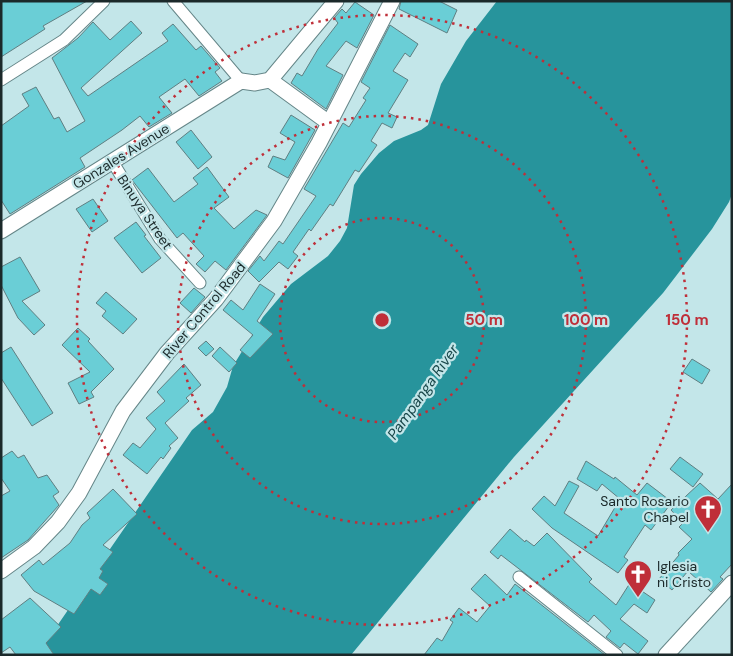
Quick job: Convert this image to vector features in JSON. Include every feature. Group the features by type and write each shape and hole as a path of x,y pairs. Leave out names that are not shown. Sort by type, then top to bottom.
{"street":[{"path":"1,80 64,40 104,1"},
{"path":"173,1 240,80 255,83 270,80 336,1"},
{"name":"River Control Road","path":"1,571 34,547 63,515 79,493 123,411 167,353 216,299 274,221 329,123 392,1"},
{"name":"Gonzales Avenue","path":"1,231 240,80"},
{"path":"270,80 329,123"},
{"name":"Binuya Street","path":"112,161 160,239 200,284"},
{"path":"519,576 617,655"},
{"path":"666,655 732,583"}],"water":[{"name":"Pampanga River","path":"497,1 732,1 732,194 712,229 663,293 514,457 351,655 37,655 192,430 213,412 227,387 233,366 263,317 291,284 328,256 340,241 347,228 354,185 361,174 379,153 394,141 421,130 428,125 441,84 466,41"}],"building":[{"path":"1,1 87,1 43,26 45,29 1,57"},
{"path":"401,1 439,1 457,10 447,33 399,9"},
{"path":"355,2 374,15 357,48 346,41 326,66 343,75 326,109 291,83 297,73 302,76 318,49 338,23 334,18 342,9 346,13"},
{"path":"131,21 142,33 81,88 88,96 168,41 162,33 173,24 196,50 201,46 220,68 215,72 222,81 199,96 185,79 159,97 172,113 149,127 140,116 80,158 85,167 10,214 1,200 1,126 29,106 22,94 36,87 54,119 59,117 67,132 85,121 52,58 78,38 93,22 110,40"},
{"path":"390,25 418,44 410,57 405,53 393,71 408,80 388,113 397,117 392,128 382,123 371,141 377,145 359,172 355,170 333,206 330,204 311,231 309,229 293,252 298,256 288,269 279,262 259,282 248,271 260,256 264,261 279,241 283,244 316,196 304,189 343,123 349,127 366,100 363,98 370,88 361,82"},
{"path":"291,115 315,130 288,178 268,167 273,156 285,160 295,142 280,133"},
{"path":"191,130 212,157 198,169 176,142"},
{"path":"207,167 229,197 214,208 234,229 256,210 267,215 226,270 215,261 205,272 196,264 204,256 183,233 177,238 132,180 148,168 174,202 198,184 193,178"},
{"path":"93,199 108,221 92,232 76,209"},
{"path":"136,222 161,258 142,273 114,238"},
{"path":"20,257 40,291 22,301 45,325 34,335 18,318 1,285 1,267"},
{"path":"260,284 275,294 257,321 273,334 250,358 240,350 253,335 223,310 231,300 243,310"},
{"path":"194,288 205,297 191,313 180,303"},
{"path":"106,292 137,319 123,334 102,316 106,311 96,303"},
{"path":"78,328 90,339 88,341 114,369 91,392 94,397 79,404 68,383 90,372 62,345"},
{"path":"206,341 214,349 206,356 198,348"},
{"path":"11,347 53,413 32,426 1,378 1,353"},
{"path":"220,347 237,363 229,372 212,356"},
{"path":"692,359 710,370 702,384 683,372"},
{"path":"184,364 201,385 186,398 189,401 165,423 178,438 169,446 171,448 163,459 161,457 147,474 123,455 133,443 140,448 156,429 146,418 165,401 157,392"},
{"path":"12,451 18,458 24,455 38,478 47,475 59,492 53,496 59,505 28,540 1,558 1,496 10,491 1,478 1,458"},
{"path":"680,457 703,474 693,487 670,469"},
{"path":"586,461 614,479 615,477 637,495 647,483 672,502 651,530 645,525 624,557 628,560 618,573 552,528 532,509 544,496 555,506 569,481 579,486 564,513 598,536 620,499 602,484 597,491 577,479"},
{"path":"700,483 718,499 732,484 732,564 720,577 723,579 711,592 688,571 672,590 659,579 679,555 678,553 692,539 679,527 683,523 671,510"},
{"path":"113,489 137,514 103,545 113,552 100,569 103,571 99,578 108,584 100,595 91,589 74,614 34,591 21,575 39,560 43,565 70,543 82,525 90,518 87,513"},
{"path":"510,529 525,542 526,540 534,546 547,533 592,579 589,582 616,605 630,583 655,600 647,613 634,604 620,619 648,641 638,654 624,643 620,648 606,637 611,631 594,615 588,622 501,555 498,559 490,552"},
{"path":"485,574 507,595 515,584 605,655 424,655 437,638 442,641 453,622 450,620 459,608 477,622 490,606 471,589"},
{"path":"30,598 61,627 46,643 54,655 16,655 10,647 1,653 1,620"}],"place":[{"name":"Santo Rosario Chapel","path":"708,533"},
{"name":"Iglesia ni Cristo","path":"638,598"}]}
